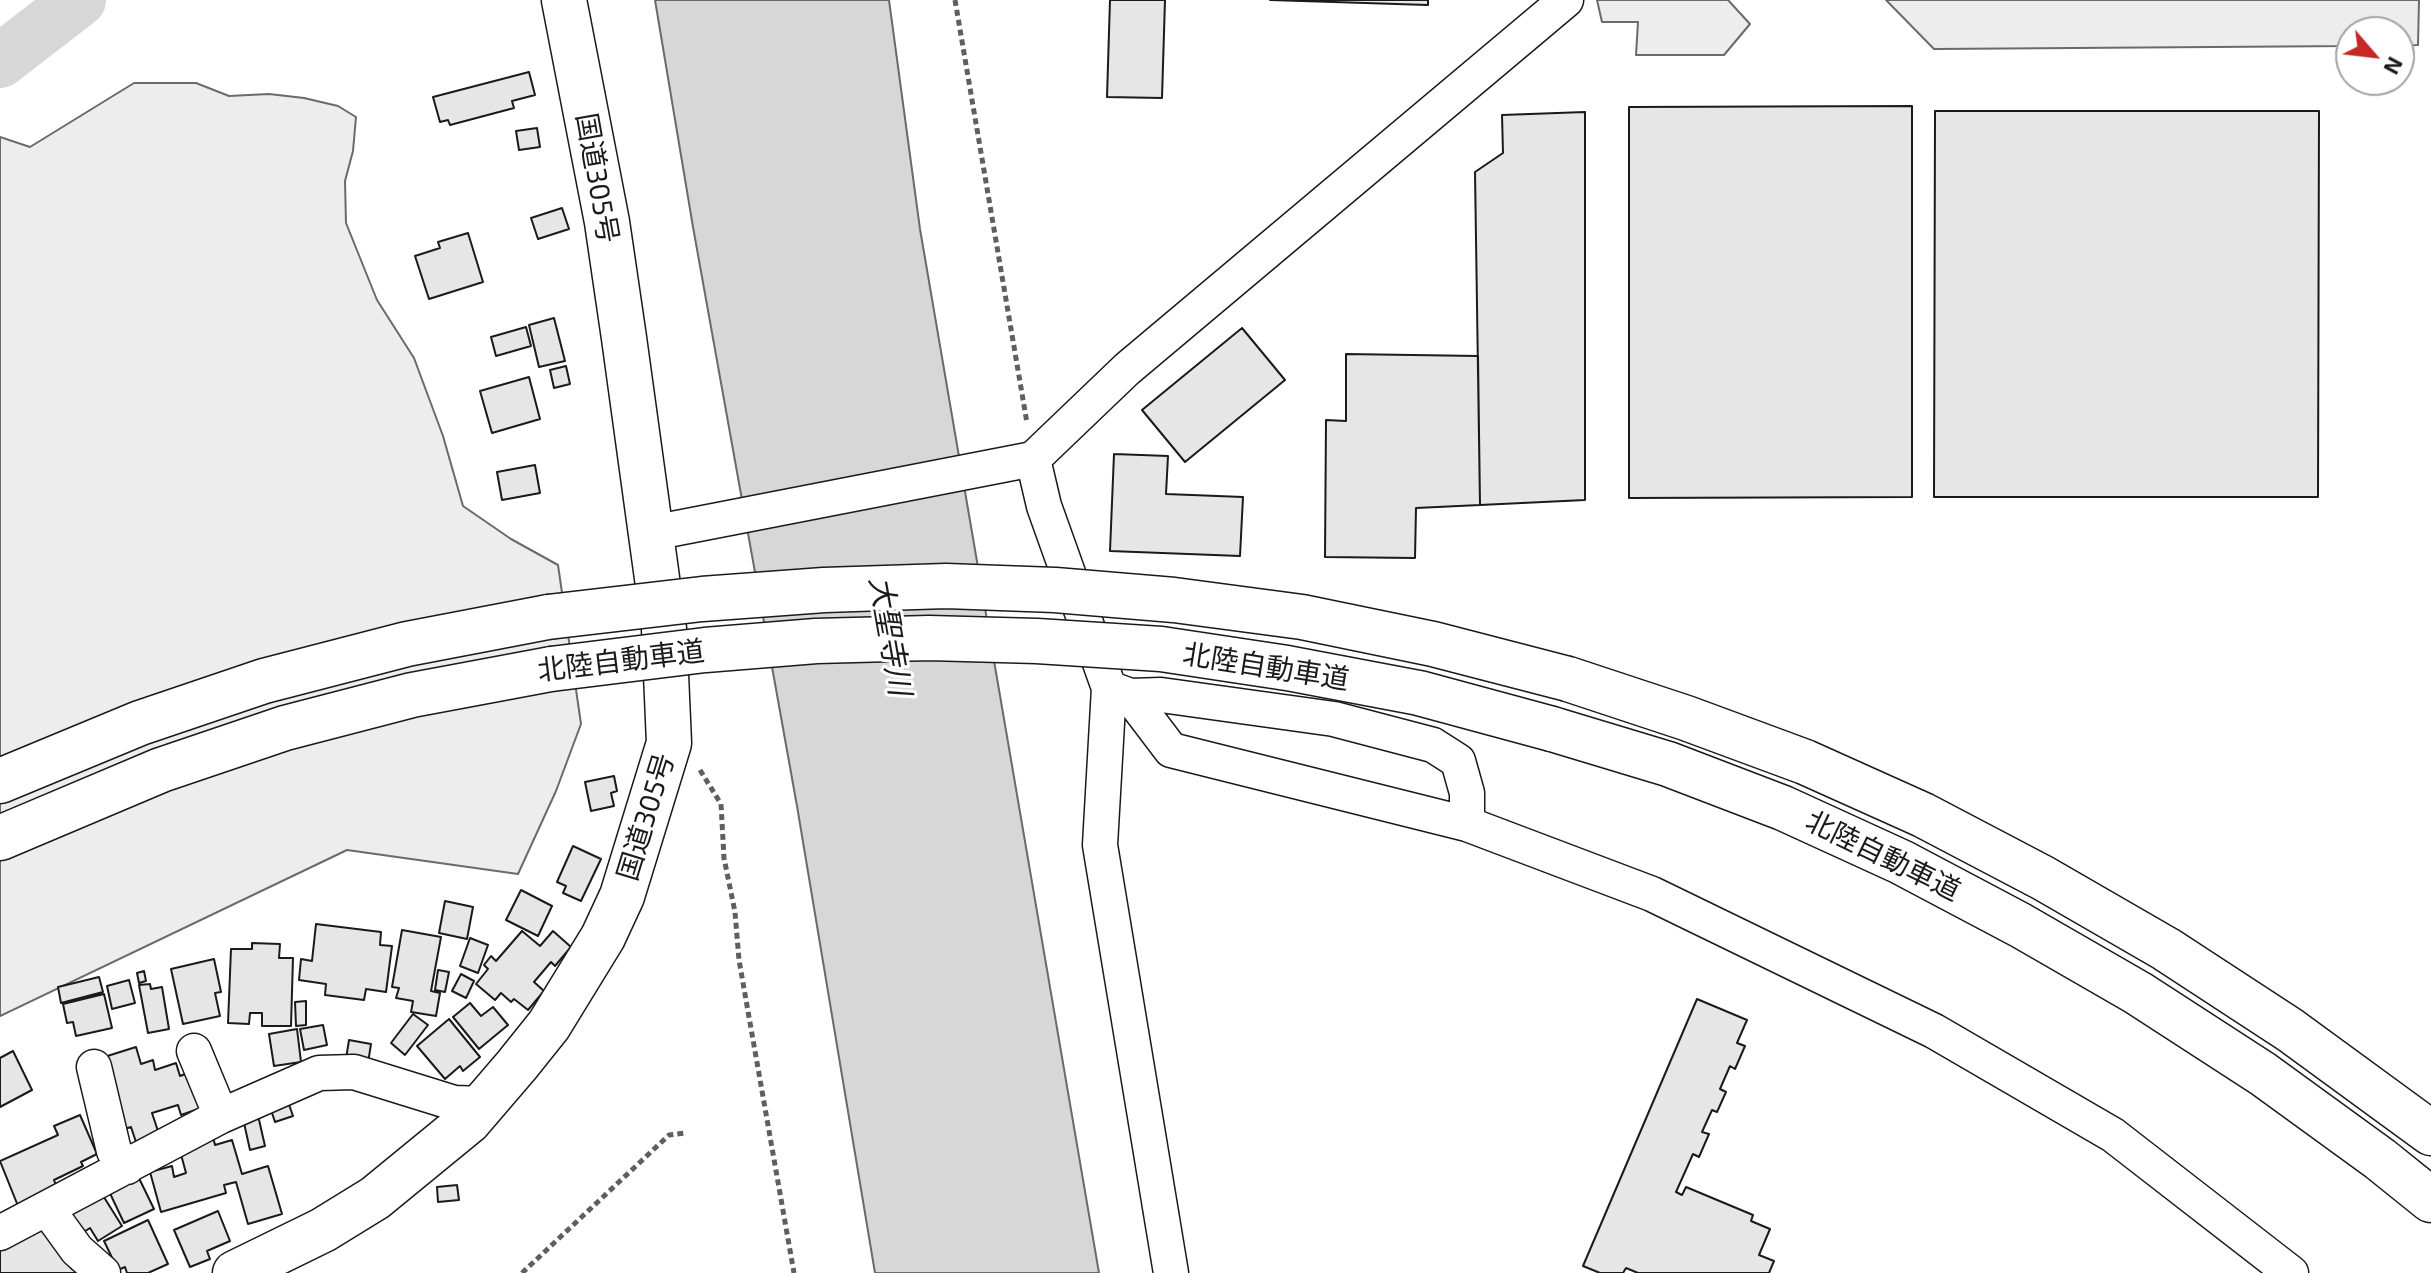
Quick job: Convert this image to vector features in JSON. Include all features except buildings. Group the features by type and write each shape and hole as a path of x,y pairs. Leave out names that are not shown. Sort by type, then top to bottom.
{"highway":[{"name":"国道305号","path":"235,1273 323,1230 375,1198 469,1121 549,1025 603,937 622,896 669,743 664,629 668,531 564,0"},
{"name":"北陸自動車道","path":"0,781 140,723 264,681 407,644 548,617 702,599 824,590 946,586 1055,590 1174,600 1302,617 1433,644 1568,679 1805,762 1923,815 2166,949 2303,1039 2431,1133"},
{"name":"北陸自動車道","path":"0,838 161,770 285,728 412,695 551,669 705,650 816,641 929,638 1161,649 1287,668 1419,693 1668,764 1783,808 1901,862 2020,925 2138,993 2263,1074 2431,1200"}],"street":[{"path":"668,531 1033,459 1127,369 1566,0"},
{"path":"1033,459 1044,506 1120,692 1171,750 1467,824 1652,894 1934,1031 2113,1135 2291,1273"},
{"path":"1120,692 1334,719 1433,745 1458,761 1467,793 1467,824"},
{"path":"1120,692 1100,845 1171,1273"},
{"path":"194,1051 221,1116"},
{"path":"94,1067 114,1151 127,1167"},
{"path":"0,1233 221,1116 319,1073 354,1072 454,1103 484,1104"},
{"path":"48,1210 77,1250 103,1273"}],"path":[{"path":"955,0 1033,459"},
{"path":"669,743 703,773 721,804 724,858 735,912 739,960 794,1273"},
{"path":"522,1273 669,1135 685,1133"}],"shaded area":[{"path":"1597,0 1728,0 1750,24 1724,55 1636,55 1638,22 1602,22"},
{"path":"1886,0 2419,0 2418,45 2415,45 2415,16 2335,16 2335,46 1934,49"},
{"path":"134,83 196,83 229,96 269,94 304,98 338,106 356,117 353,151 345,181 346,223 377,300 414,358 443,436 463,506 511,539 558,565 581,724 556,791 518,874 347,850 0,1016 0,137 30,147"}],"water":[{"name":"大聖寺川","path":"655,0 889,0 920,229 1099,1273 875,1273 797,806"}],"waterway":[{"path":"0,61 79,0"}]}
